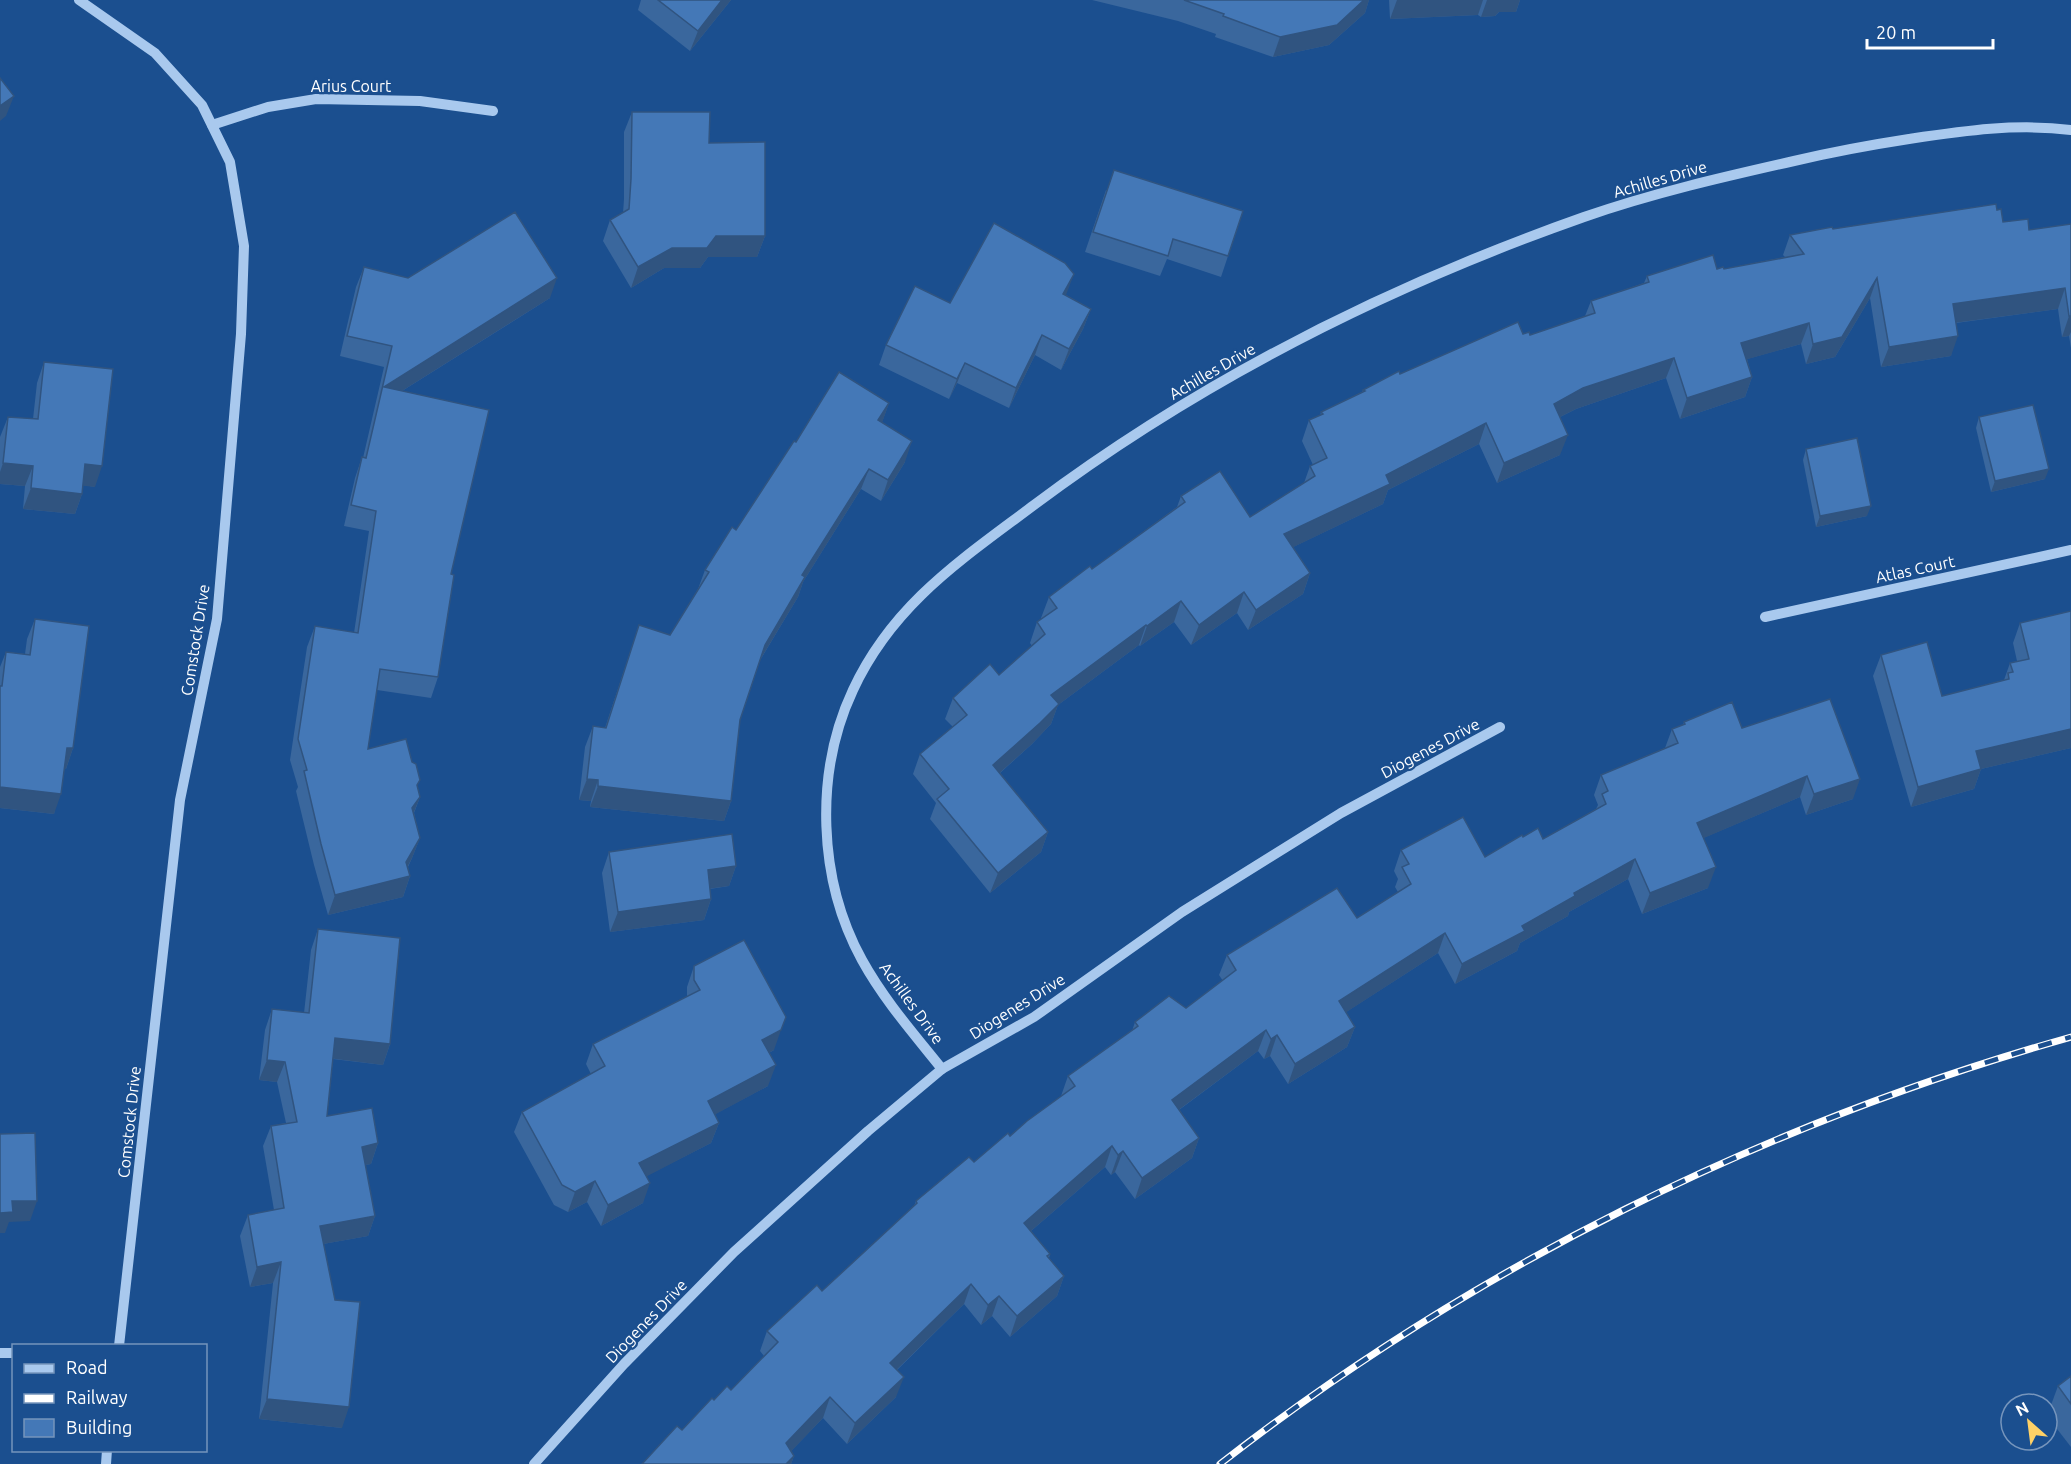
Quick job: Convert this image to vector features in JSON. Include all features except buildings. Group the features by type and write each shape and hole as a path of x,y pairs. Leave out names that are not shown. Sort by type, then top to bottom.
{"street":[{"name":"Comstock Drive","path":"79,0 155,53 202,105 230,162 244,246 241,334 217,619 180,800 119,1344"},
{"name":"Arius Court","path":"212,125 268,107 316,99 420,101 493,111"},
{"name":"Achilles Drive","path":"942,1069 888,1002 861,958 840,908 828,855 826,795 835,740 852,692 878,644 912,602 962,559 1086,466 1207,389 1323,326 1453,266 1588,216 1712,179 1840,150 1976,129 2047,127 2071,130"},
{"name":"Atlas Court","path":"1765,617 2071,550"},
{"name":"Diogenes Drive","path":"534,1464 624,1364 734,1252 868,1131 942,1069 1034,1017 1182,912 1341,813 1500,727"}],"railway":[{"path":"1220,1464 1317,1393 1416,1326 1519,1265 1625,1209 1733,1158 1844,1113 1956,1072 2071,1037"}]}
